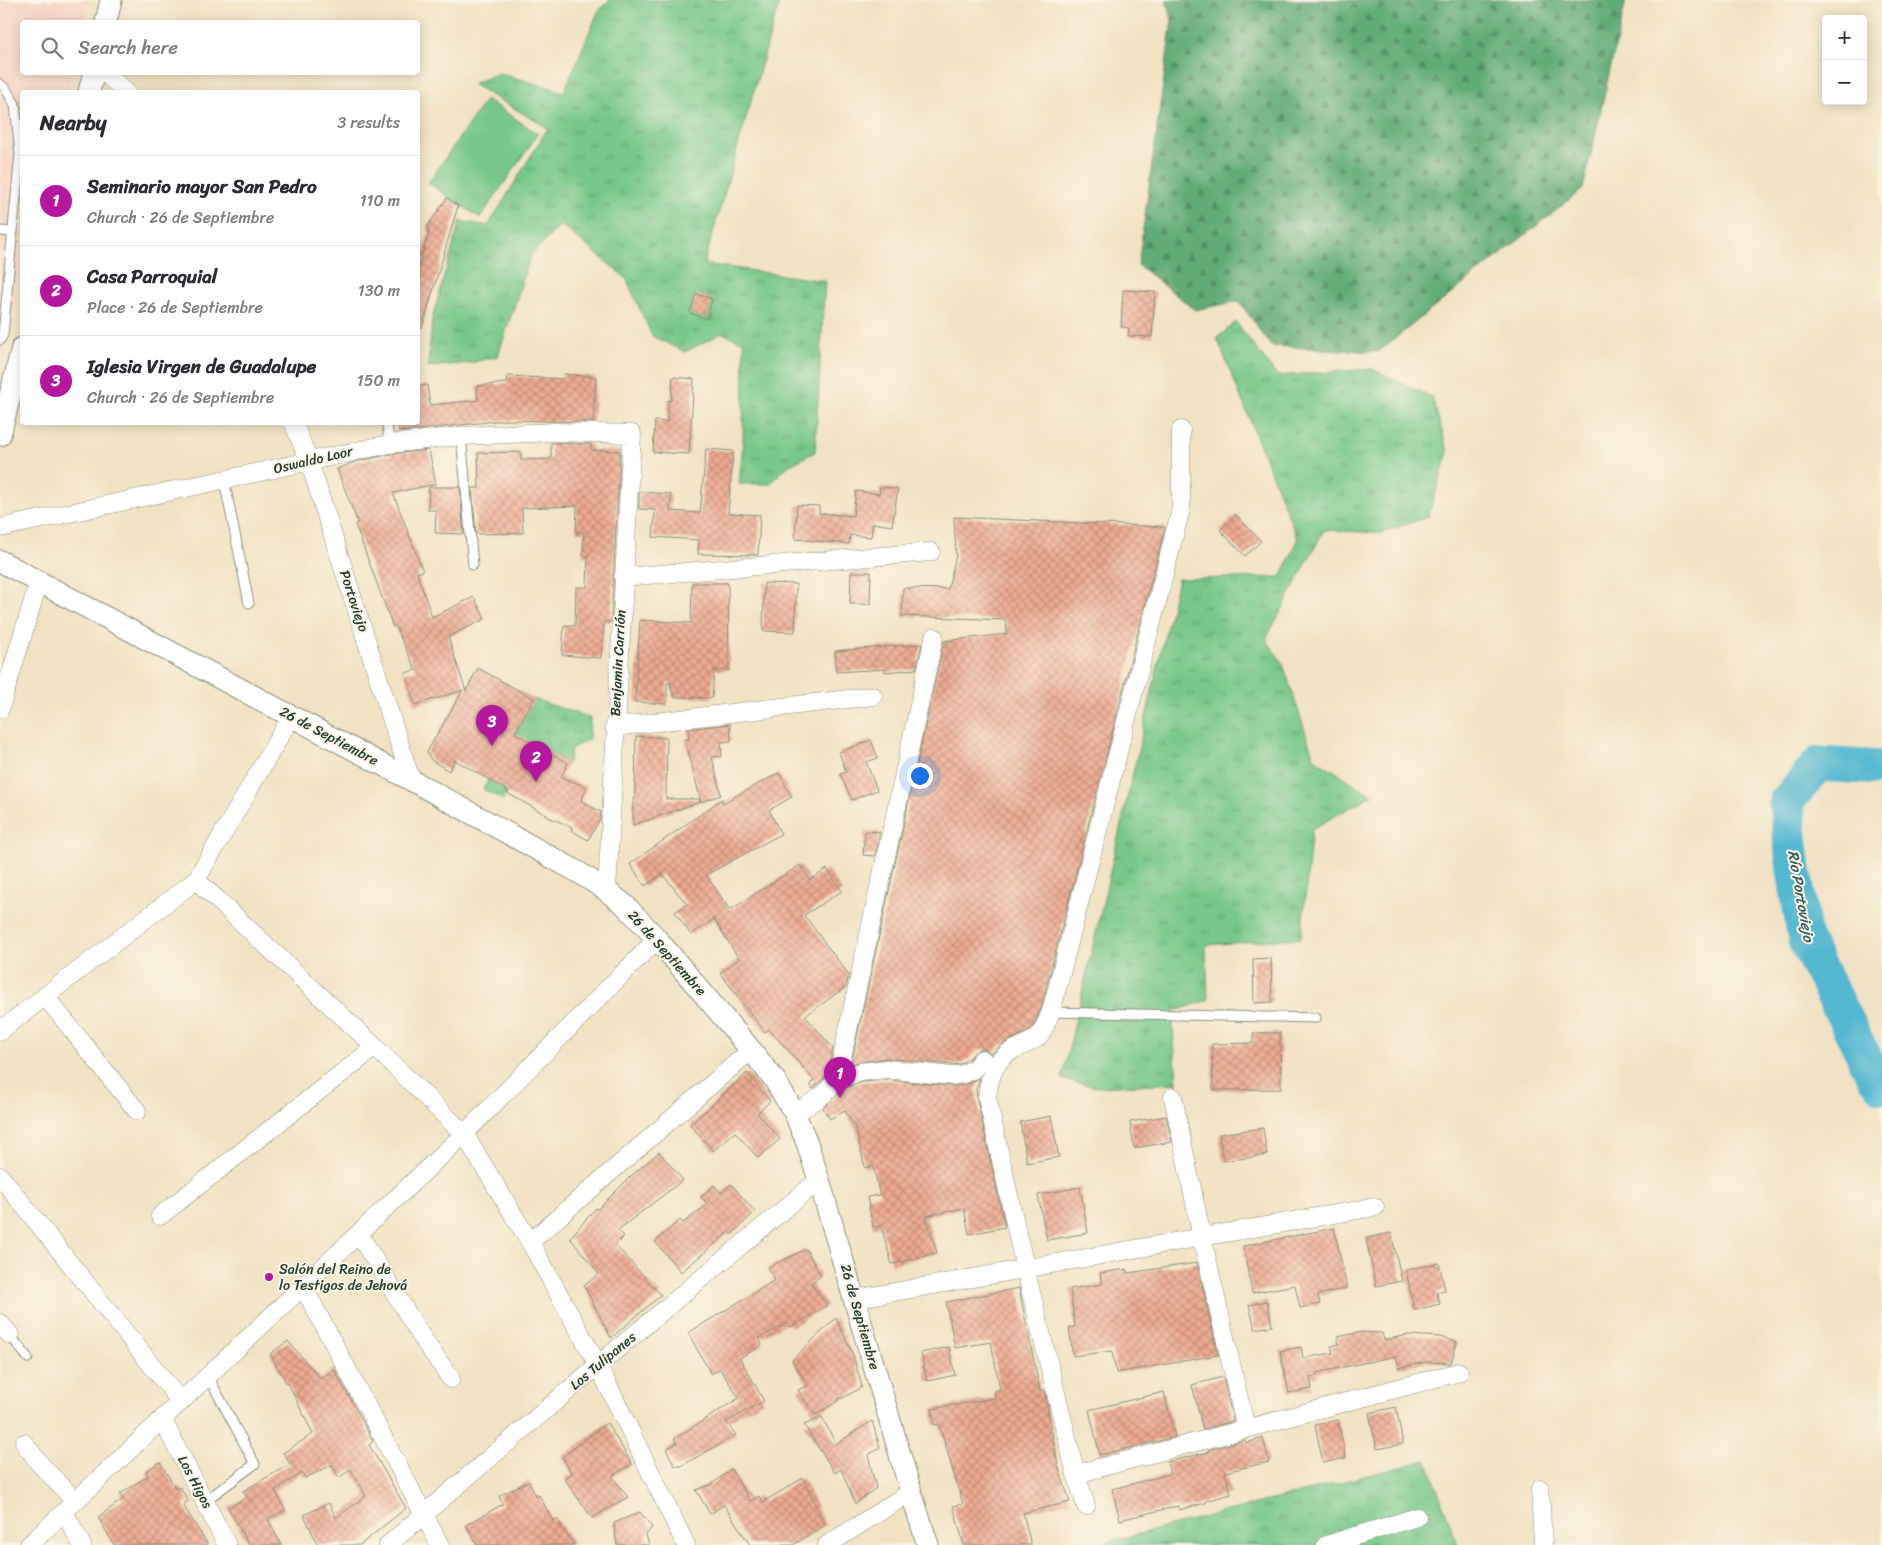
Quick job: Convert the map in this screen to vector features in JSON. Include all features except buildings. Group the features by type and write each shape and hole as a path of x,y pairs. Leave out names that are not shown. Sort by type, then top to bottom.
{"street":[{"path":"107,20 112,0"},
{"path":"90,90 93,75"},
{"path":"107,75 124,90"},
{"path":"0,435 20,356"},
{"name":"Portoviejo","path":"294,425 310,461 411,780"},
{"path":"1086,1506 1076,1474 1025,1268 987,1096 988,1080 998,1063 1010,1051 1029,1043 1040,1035 1051,1012 1181,509 1181,430"},
{"name":"Oswaldo Loor","path":"0,528 389,444 461,436 555,432 632,434"},
{"name":"Benjamin Carrión","path":"607,891 614,727 632,434"},
{"path":"623,577 931,552"},
{"name":"26 de Septiembre","path":"0,560 411,780 578,872 626,906 657,938 774,1079 795,1114 819,1180 928,1545"},
{"path":"0,709 39,581"},
{"path":"837,1080 934,637"},
{"path":"614,727 873,696"},
{"path":"0,1031 196,880 291,716"},
{"path":"196,880 375,1047 464,1134 530,1242 598,1364 686,1545"},
{"path":"29,1545 464,1134 657,938"},
{"path":"45,996 137,1111"},
{"path":"160,1216 375,1047"},
{"path":"530,1242 751,1050"},
{"path":"795,1114 823,1095 837,1080 860,1072 886,1069 952,1076 974,1069 982,1059"},
{"path":"1173,1097 1202,1237 1246,1429"},
{"path":"0,1176 181,1402"},
{"name":"Los Tulipanes","path":"388,1545 424,1516 598,1364 819,1180"},
{"path":"855,1299 1375,1207"},
{"path":"359,1234 421,1336 451,1379"},
{"path":"303,1286 440,1545"},
{"path":"1076,1474 1459,1372"},
{"name":"Los Higos","path":"162,1419 227,1545"},
{"path":"24,1443 70,1506 82,1545"},
{"path":"1540,1489 1543,1545"},
{"path":"827,1545 911,1492"},
{"path":"1326,1545 1417,1517"}],"lane":[{"path":"0,84 15,104 20,154 2,336 0,340"},
{"path":"0,231 13,232"},
{"path":"387,425 389,444"},
{"path":"461,436 473,565"},
{"path":"224,480 249,604"},
{"path":"1051,1012 1316,1018"},
{"path":"5,1329 28,1358"},
{"path":"205,1501 255,1464 208,1376"}],"shaded area":[{"path":"0,0 90,0 85,20 20,20 20,75 71,75 68,90 20,90 20,281 0,364"}],"green space":[{"path":"609,0 780,0 704,264 825,281 815,452 788,466 770,484 739,484 743,444 744,342 722,333 685,352 652,336 626,278 561,225 531,255 498,356 470,363 428,367 432,319 460,221 488,226 548,128 472,84 499,73 564,92 598,12"},
{"path":"1166,0 1626,0 1583,189 1378,352 1271,346 1239,301 1195,310 1138,265 1172,20"},
{"path":"486,99 538,134 480,218 428,183"},
{"path":"1236,322 1277,376 1372,369 1432,397 1448,452 1428,517 1381,533 1324,530 1266,639 1283,664 1314,758 1372,795 1312,829 1301,938 1206,945 1208,1000 1172,1012 1177,1083 1096,1087 1062,1079 1178,579 1281,577 1298,540 1217,338"},
{"path":"534,699 590,718 589,739 571,749 568,763 535,744 503,800 483,789"},
{"path":"1427,1460 1458,1545 1096,1545"}],"waterway":[{"name":"Río Portoviejo","path":"1882,768 1819,764 1786,802 1805,940 1875,1078 1882,1086"}],"place":[{"name":"Iglesia Virgen de Guadalupe","path":"492,746"},
{"name":"Casa Parroquial","path":"536,782"},
{"name":"Seminario mayor San Pedro","path":"840,1098"},
{"name":"Salón del Reino de lo Testigos de Jehová","path":"269,1277"}]}
